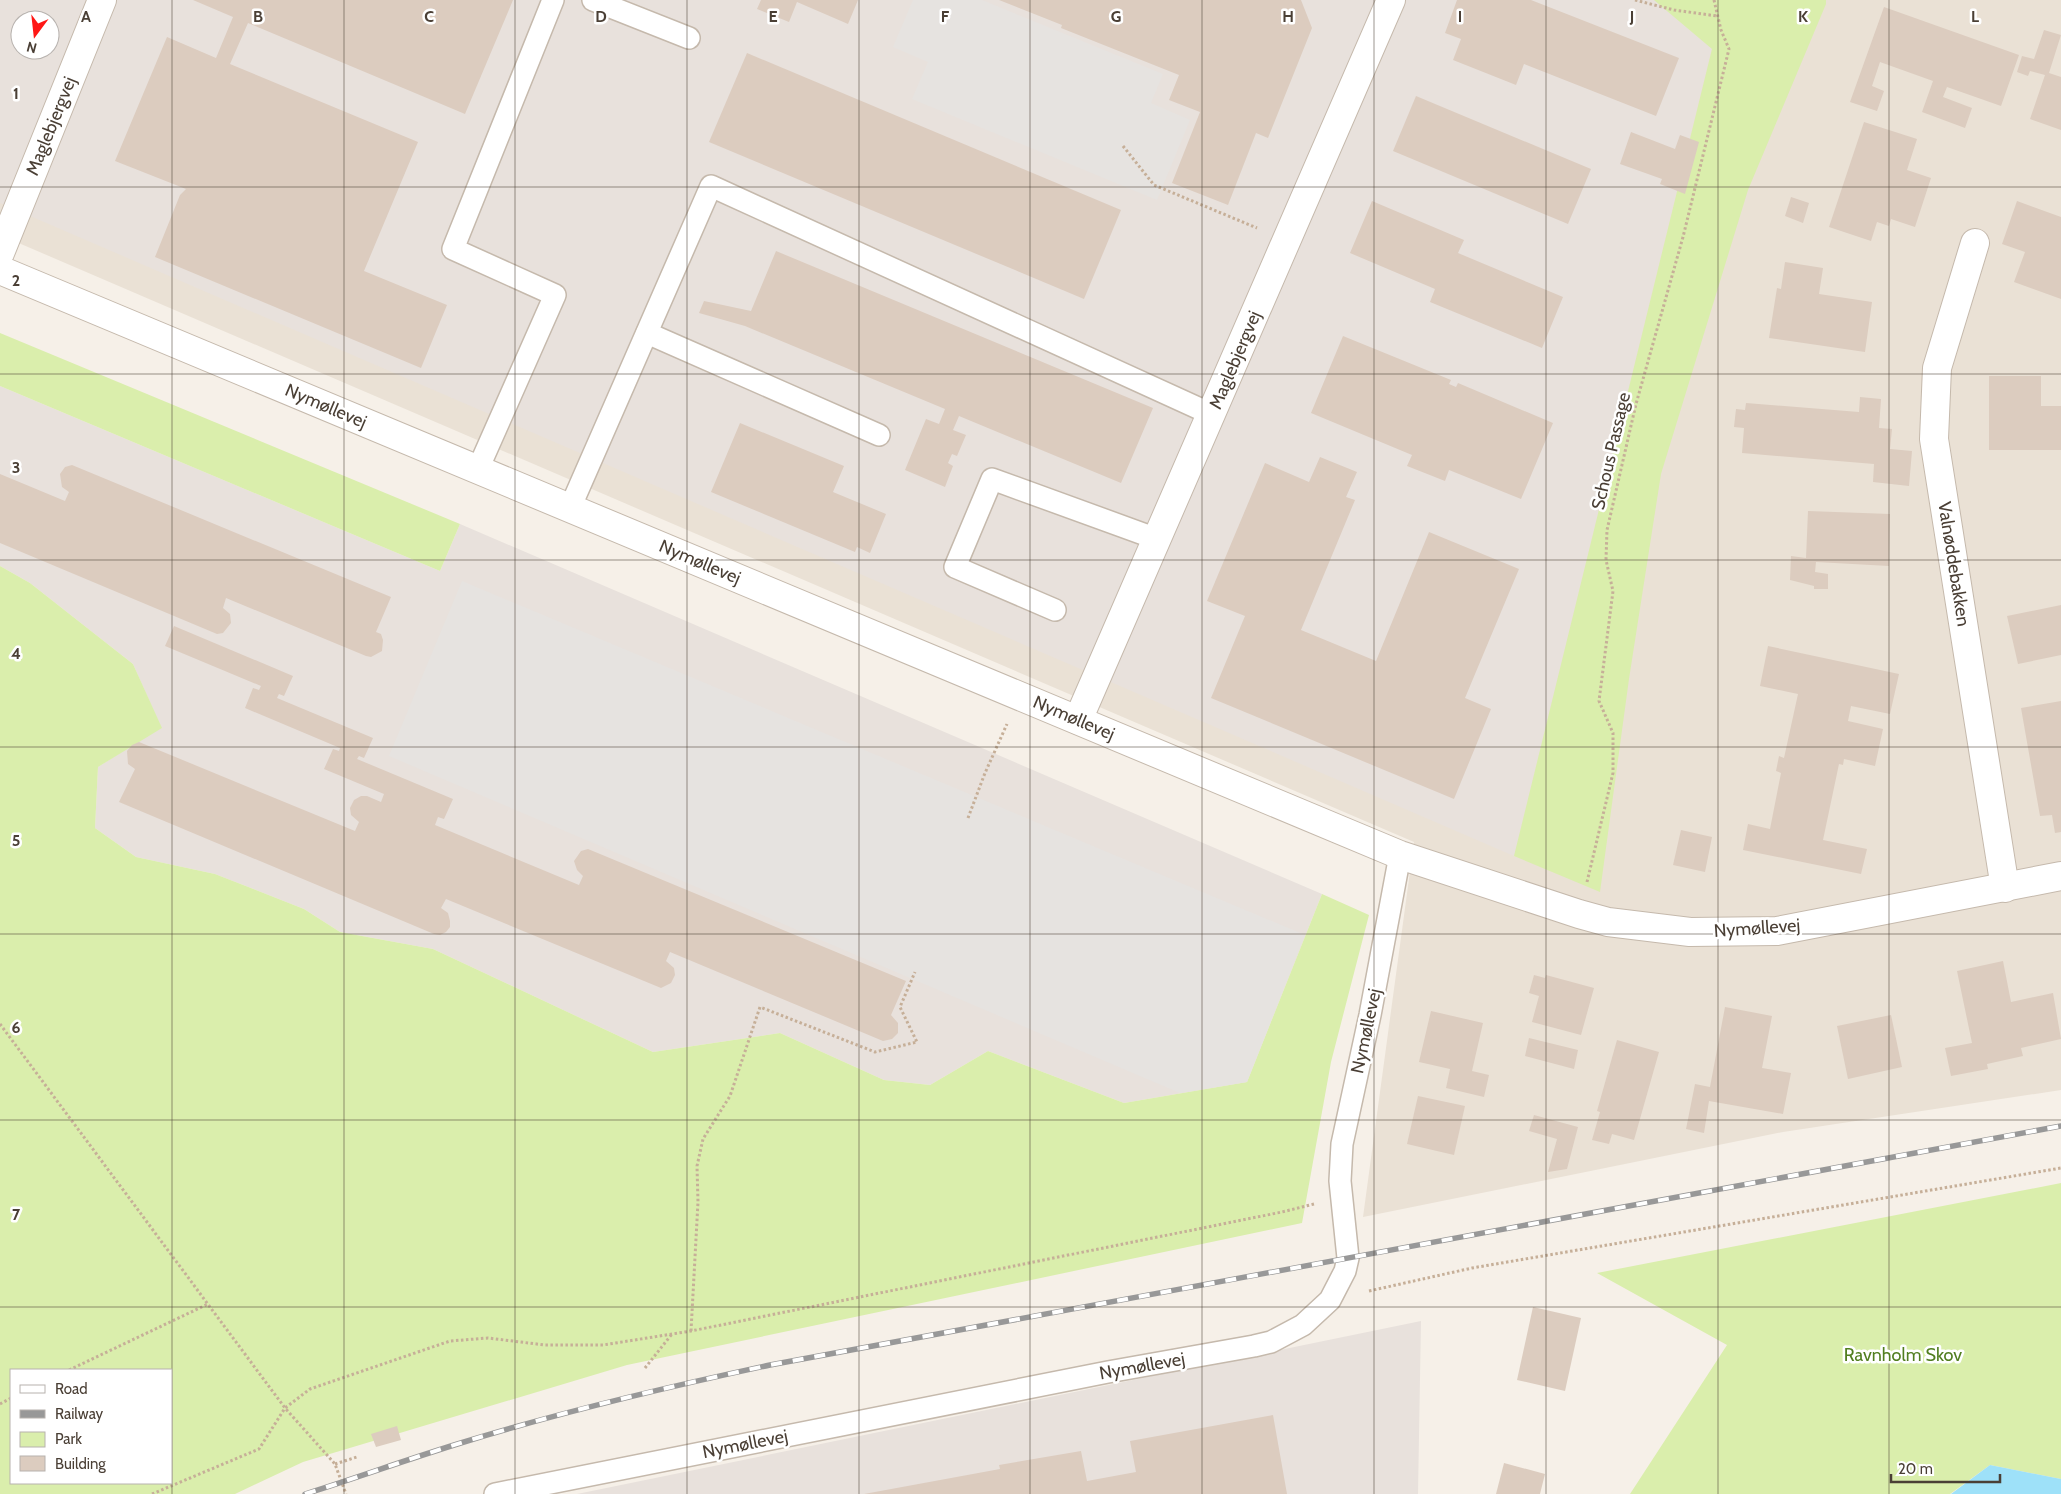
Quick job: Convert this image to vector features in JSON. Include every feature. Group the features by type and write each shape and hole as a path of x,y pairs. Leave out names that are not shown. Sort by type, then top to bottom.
{"street":[{"name":"Maglebjergvej","path":"0,252 102,0"},
{"name":"Maglebjergvej","path":"1078,720 1391,0"},
{"name":"Valnøddebakken","path":"1975,242 1937,368 1934,439 2004,888"},
{"name":"Nymøllevej","path":"0,270 1400,854 1579,914 1608,922 1690,932 1777,931 2061,876"}],"lane":[{"path":"478,469 555,295 453,249 553,0"},
{"path":"593,0 689,38"},
{"path":"570,508 711,186 1211,414"},
{"path":"647,333 879,435"},
{"path":"1055,610 955,568 992,479 1157,539"},
{"name":"Nymøllevej","path":"495,1494 1098,1374 1271,1342 1303,1325 1330,1300 1340,1284 1348,1258 1341,1199 1340,1165 1344,1130 1370,1015 1400,854"}],"path":[{"path":"1635,0 1674,10 1718,16"},
{"name":"Schous Passage","path":"1579,914 1613,773 1613,733 1599,701 1613,591 1606,560 1607,530 1636,404 1683,236 1729,49 1720,30 1714,0"},
{"path":"1123,146 1154,185 1286,240"},
{"path":"968,818 985,773 1020,696"},
{"path":"691,1331 698,1202 697,1166 703,1139 730,1096 760,1007 875,1052 917,1042 900,1007 915,972"},
{"path":"0,1024 285,1408 335,1464 346,1494"},
{"path":"1340,1284 1364,1292 1472,1268 2061,1168"},
{"path":"152,1494 259,1449 285,1408 310,1389 450,1341 488,1338 545,1345 602,1345 691,1331 1341,1199"},
{"path":"71,1369 208,1304"},
{"path":"646,1368 672,1333"},
{"path":"335,1464 357,1457"}],"shaded area":[{"path":"0,0 2061,0 2061,1090 1783,1132 1363,1217 1414,842 0,235"},
{"path":"0,0 1654,0 1712,48 1514,856 0,203"},
{"path":"913,0 982,0 1163,74 1151,103 1190,120 1157,200 912,99 928,62 893,47"},
{"path":"0,386 440,571 460,524 1322,894 1247,1082 1124,1103 988,1051 930,1085 884,1080 780,1033 653,1052 433,949 340,932 304,909 215,874 136,857 95,828 98,767 161,727 133,664 30,583 0,566"},
{"path":"462,581 1305,935 1247,1082 1180,1093 389,756"},
{"path":"1421,1321 1418,1494 577,1494"}],"green space":[{"path":"1654,0 1826,0 1826,4 1748,190 1661,474 1629,679 1600,892 1514,856 1712,49"},
{"path":"0,333 460,524 440,571 0,386"},
{"path":"0,566 30,583 133,664 162,728 98,767 95,828 136,857 215,874 304,909 340,932 433,949 653,1052 780,1033 884,1080 930,1085 988,1051 1124,1103 1247,1082 1322,894 1369,915 1331,1062 1302,1223 627,1365 303,1462 235,1494 0,1494"},
{"name":"Ravnholm Skov","path":"2061,1183 2061,1479 1990,1465 1950,1494 1630,1494 1727,1345 1597,1273"}],"water":[{"path":"1990,1465 2061,1479 2061,1494 1951,1494"}],"building":[{"path":"193,0 513,0 465,114 248,23 230,64 418,142 364,271 447,305 421,368 155,257 180,195 186,189 115,161 167,37 216,58 233,17"},
{"path":"761,0 858,0 848,24 797,2 789,22 757,9"},
{"path":"999,0 1301,0 1312,28 1268,138 1256,133 1228,205 1172,183 1200,112 1169,100 1179,75 1061,28 1062,25"},
{"path":"1457,0 1531,0 1679,58 1656,116 1524,64 1516,85 1453,60 1461,39 1445,33"},
{"path":"1884,7 2019,55 2001,106 1947,87 1943,97 1972,108 1965,128 1922,112 1933,81 1880,62 1872,86 1884,91 1877,111 1850,102"},
{"path":"2044,30 2061,35 2049,73 2061,77 2061,130 2030,119 2045,75 2030,71 2028,76 2017,72 2022,56 2034,59"},
{"path":"747,53 1121,210 1084,299 709,142"},
{"path":"1416,96 1591,169 1568,224 1393,151"},
{"path":"1864,122 1917,139 1907,170 1931,178 1915,227 1891,219 1889,226 1877,222 1871,241 1829,227"},
{"path":"1631,132 1675,149 1680,135 1699,142 1685,194 1660,184 1662,179 1620,164"},
{"path":"1791,197 1809,203 1803,223 1785,216"},
{"path":"1372,201 1464,240 1458,253 1563,297 1542,348 1430,302 1435,289 1350,253"},
{"path":"2017,201 2061,217 2061,299 2014,282 2025,252 2002,244"},
{"path":"776,251 1153,408 1121,483 959,416 953,430 966,435 957,456 952,454 948,463 953,466 945,487 905,470 926,419 939,424 945,409 745,326 699,313 704,301 751,311"},
{"path":"1785,262 1823,268 1819,294 1872,302 1865,352 1769,338 1777,288 1781,289"},
{"path":"1343,336 1451,380 1449,384 1456,387 1458,383 1553,423 1521,499 1449,470 1445,481 1407,466 1412,455 1311,413"},
{"path":"1989,376 2041,376 2041,406 2061,406 2061,450 1989,450"},
{"path":"1860,397 1881,399 1879,428 1892,429 1890,449 1912,451 1909,486 1873,482 1874,464 1742,453 1744,428 1734,427 1736,409 1745,410 1746,403 1859,412"},
{"path":"740,423 844,466 833,492 886,514 870,553 857,547 855,552 711,492"},
{"path":"1320,457 1357,472 1346,497 1355,500 1301,630 1376,661 1429,532 1519,569 1465,698 1491,709 1454,799 1211,698 1245,616 1207,601 1265,463 1309,482"},
{"path":"72,465 391,597 376,632 381,634 383,640 382,651 371,657 366,656 226,598 223,608 230,614 231,623 223,633 217,634 0,543 0,474 65,501 69,492 62,487 60,474 65,467"},
{"path":"1808,511 1890,514 1889,566 1816,562 1815,572 1828,574 1828,589 1814,589 1814,586 1790,580 1791,556 1806,558"},
{"path":"2061,605 2061,655 2018,664 2007,616"},
{"path":"174,626 293,676 284,696 279,694 277,698 373,738 364,758 359,756 357,759 453,799 444,819 438,817 435,825 579,885 583,876 577,870 574,861 581,851 588,849 906,981 891,1015 898,1023 898,1033 892,1039 883,1041 670,952 666,961 674,968 675,975 671,983 661,988 446,899 441,908 448,913 450,927 440,935 434,934 119,802 135,769 128,764 127,751 132,745 139,742 355,831 359,822 351,815 350,808 354,800 361,796 367,796 381,802 384,794 324,769 333,749 339,751 340,748 245,708 253,688 259,690 261,686 165,646"},
{"path":"1768,646 1899,674 1890,714 1851,706 1848,721 1883,729 1875,766 1844,759 1843,765 1839,764 1823,840 1867,849 1861,874 1743,850 1748,824 1770,829 1781,773 1776,771 1779,756 1784,758 1798,694 1760,686"},
{"path":"2061,701 2061,832 2055,833 2052,815 2040,816 2021,708"},
{"path":"1681,830 1712,837 1705,872 1673,865"},
{"path":"2003,961 2011,1002 2053,993 2061,1039 2021,1048 2023,1056 1987,1064 1988,1069 1951,1076 1945,1048 1972,1043 1957,971"},
{"path":"1534,975 1545,978 1546,975 1594,988 1581,1035 1532,1022 1539,996 1529,993"},
{"path":"1725,1007 1772,1016 1762,1068 1791,1073 1783,1114 1709,1101 1704,1133 1686,1129 1695,1084 1710,1087"},
{"path":"1431,1011 1483,1023 1472,1071 1489,1075 1484,1097 1446,1088 1450,1069 1419,1062"},
{"path":"1891,1015 1902,1067 1848,1079 1837,1026"},
{"path":"1529,1038 1578,1050 1574,1069 1525,1056"},
{"path":"1617,1040 1659,1052 1634,1140 1612,1134 1609,1144 1592,1140 1600,1112 1597,1111"},
{"path":"1418,1096 1465,1106 1454,1155 1407,1144"},
{"path":"1534,1115 1578,1127 1567,1169 1548,1172 1557,1139 1529,1131"},
{"path":"1533,1307 1581,1318 1565,1391 1517,1380"},
{"path":"1273,1415 1287,1494 864,1494 1000,1469 999,1465 1081,1451 1087,1481 1136,1472 1130,1441"},
{"path":"397,1426 401,1440 376,1447 371,1434"},
{"path":"1504,1463 1545,1474 1540,1494 1496,1494"}],"railway":[{"path":"305,1494 444,1448 540,1420 770,1365 2061,1126"}]}
